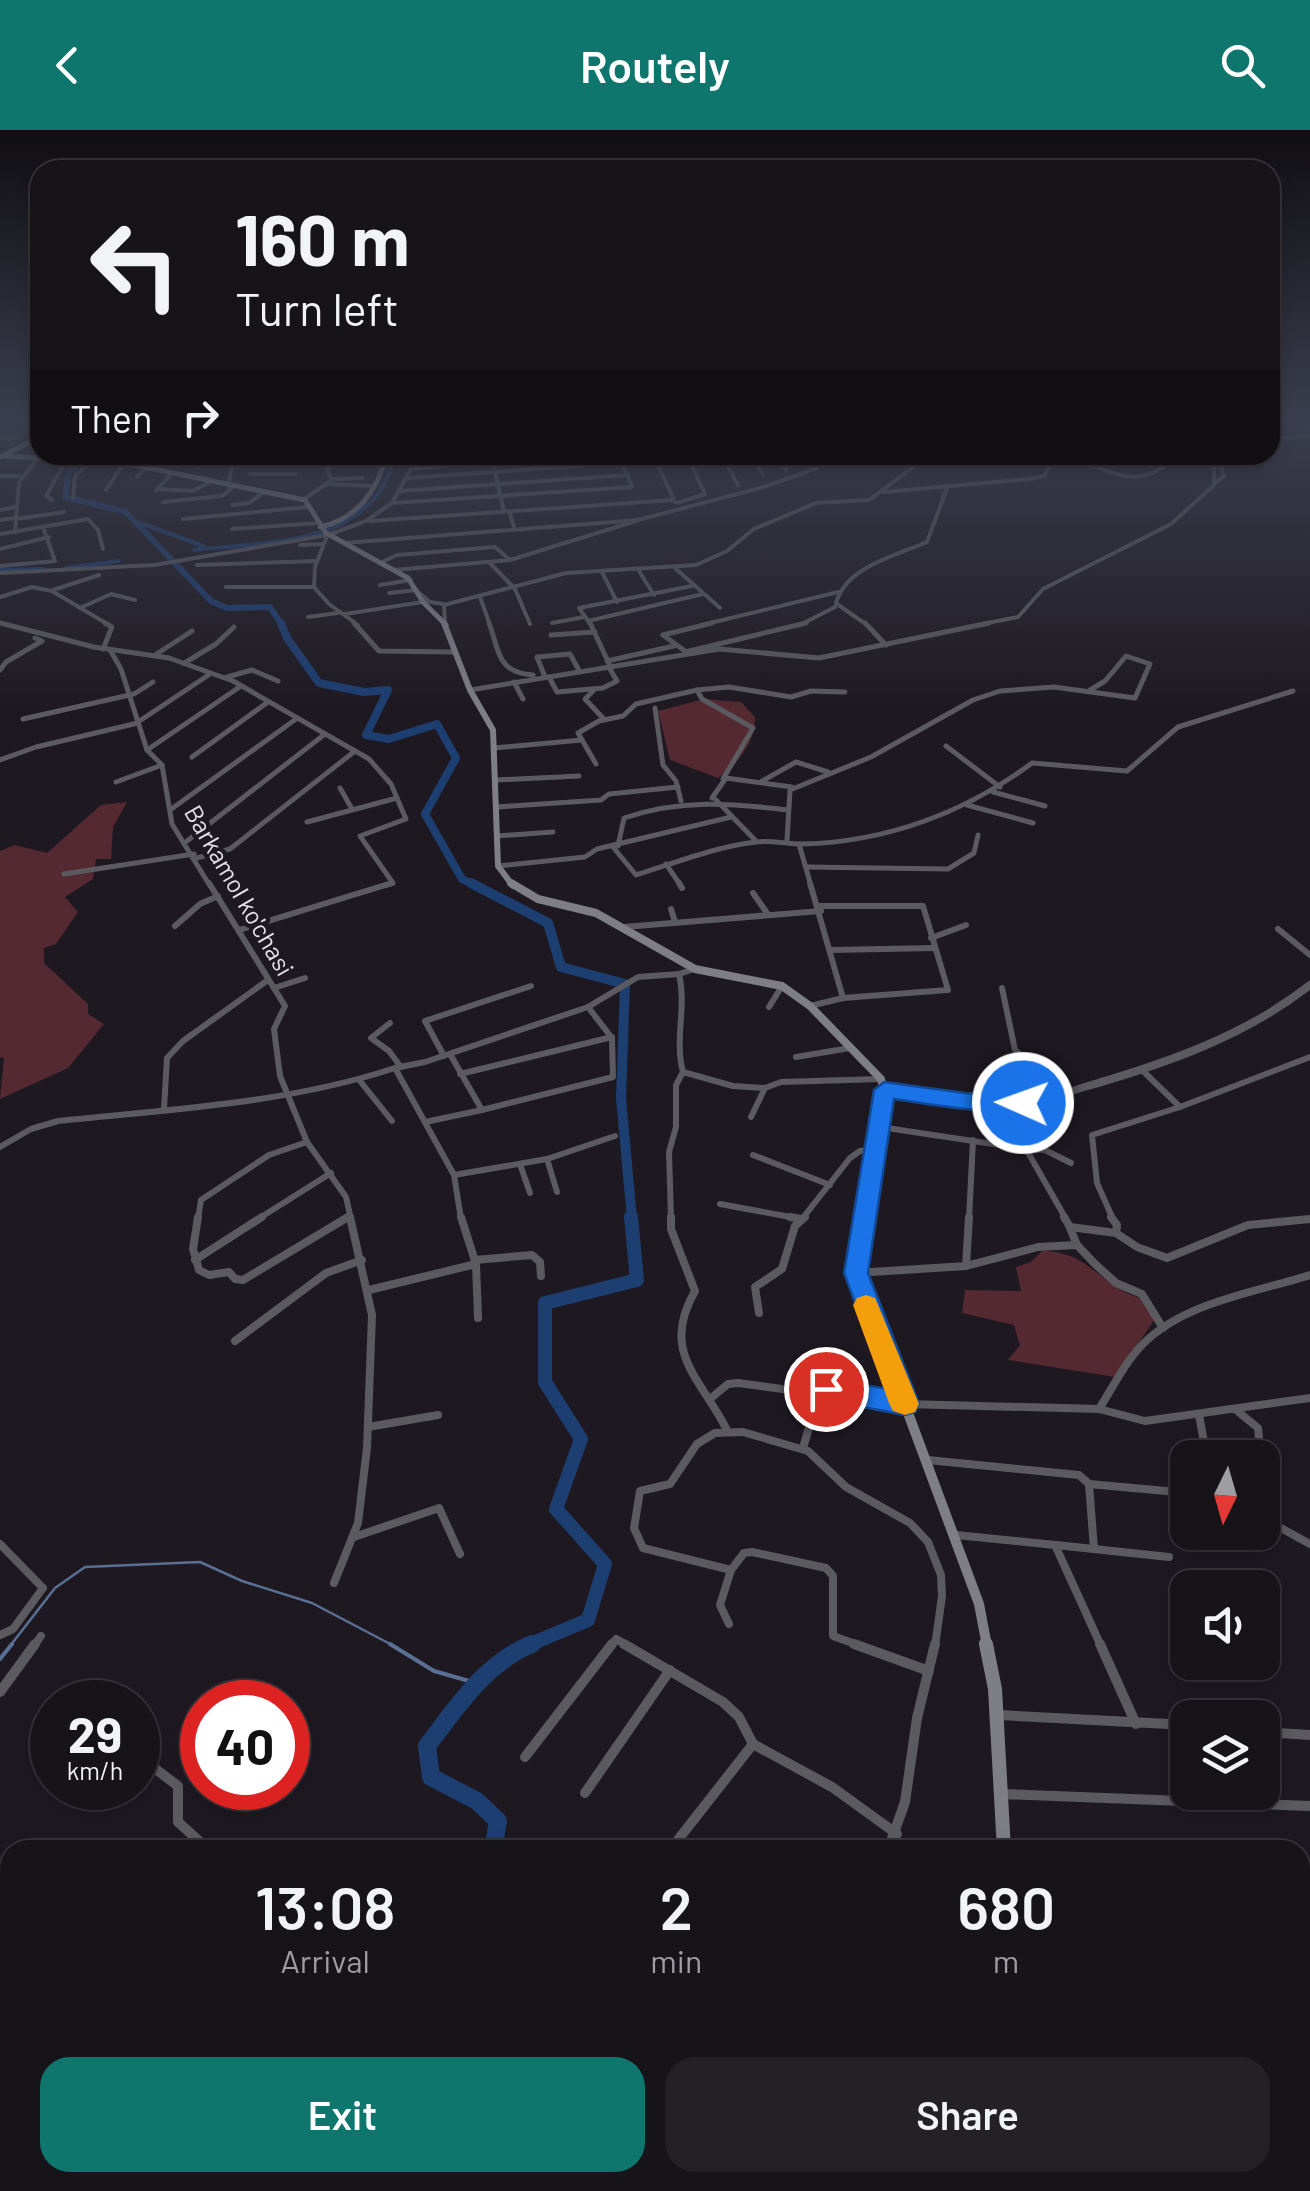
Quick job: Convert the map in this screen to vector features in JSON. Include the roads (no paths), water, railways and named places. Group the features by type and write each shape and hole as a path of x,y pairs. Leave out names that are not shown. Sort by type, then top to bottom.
{"main road":[{"path":"314,517 323,532 411,580 423,602 444,622 470,690 492,724 498,866 524,895 575,906 624,928 695,969 782,986 810,1006 883,1085 880,1127 856,1273 979,1604 997,1715 1003,1840"},
{"path":"323,532 344,517"}],"street":[{"path":"0,520 22,517"},
{"path":"183,519 202,517"},
{"path":"0,574 154,565 391,517"},
{"path":"509,517 515,530"},
{"path":"394,570 510,560 645,517"},
{"path":"390,593 417,591 430,602 444,604 566,573 676,569 721,554 754,529 781,517"},
{"path":"936,517 927,542 854,575 838,592 662,635 687,653 728,648 809,658 887,646 948,629 1018,617 1052,583 1179,517"},
{"path":"15,518 16,532"},
{"path":"0,534 90,519 98,530 102,548"},
{"path":"342,543 638,520"},
{"path":"0,566 54,562 43,527"},
{"path":"232,529 323,532"},
{"path":"300,545 323,532"},
{"path":"314,587 323,532"},
{"path":"0,549 48,536"},
{"path":"380,563 397,554 494,547 510,560"},
{"path":"197,565 317,562"},
{"path":"489,562 511,586 530,624"},
{"path":"676,569 720,608"},
{"path":"639,571 654,595"},
{"path":"602,572 617,602"},
{"path":"52,591 99,575"},
{"path":"380,584 411,580"},
{"path":"580,672 570,654 537,657 557,692 594,690 618,681 581,606 692,586"},
{"path":"0,597 32,587 52,591 113,630 107,650 147,750 162,765 116,782"},
{"path":"226,587 314,587 374,640 379,652 454,652"},
{"path":"838,592 838,604"},
{"path":"79,608 112,594 135,600"},
{"path":"552,623 703,594"},
{"path":"480,597 506,669 546,676"},
{"path":"308,618 423,602"},
{"path":"352,603 352,613"},
{"path":"444,604 444,622"},
{"path":"838,604 868,624 887,646"},
{"path":"470,690 687,653 802,625 838,604"},
{"path":"0,626 107,650 185,662 242,686 379,767 406,820 360,836 395,886 239,930"},
{"path":"0,626 42,640 6,662 0,670"},
{"path":"185,662 216,644 234,627"},
{"path":"154,656 192,631"},
{"path":"551,635 596,632"},
{"path":"607,661 676,646"},
{"path":"788,840 788,796 794,788 871,756 985,695 1029,687 1090,690 1135,698 1150,664 1126,656 1090,690"},
{"path":"226,678 249,670 278,682"},
{"path":"0,760 138,722 212,674"},
{"path":"23,719 128,696 153,682"},
{"path":"514,682 523,699"},
{"path":"147,750 242,686"},
{"path":"596,764 580,731 623,716 636,704 697,690 729,688 791,696 845,692"},
{"path":"594,690 585,700 605,720"},
{"path":"697,690 699,697 753,728 714,799"},
{"path":"788,810 714,799 681,801 624,818 616,846 634,875 757,842 788,840 799,844 892,832 993,792 1038,762 1124,772 1178,727 1293,691"},
{"path":"192,756 268,702"},
{"path":"656,708 662,765 678,788 681,801"},
{"path":"169,810 296,719"},
{"path":"187,841 326,734"},
{"path":"494,748 582,740"},
{"path":"946,746 1000,787"},
{"path":"64,874 230,849 354,751"},
{"path":"761,782 796,762 829,772"},
{"name":"Barkamol ko'chasi","path":"162,765 172,824 187,841 285,1006 274,1029 286,1098"},
{"path":"496,780 579,776"},
{"path":"723,779 794,788"},
{"path":"340,788 352,810"},
{"path":"496,807 596,800 608,794 678,788"},
{"path":"993,792 1045,806"},
{"path":"307,822 397,798"},
{"path":"714,799 757,842"},
{"path":"964,804 1033,823"},
{"path":"498,866 585,857 592,851 731,816"},
{"path":"498,836 553,832"},
{"path":"806,867 952,869 974,853 978,835"},
{"path":"799,844 820,908 842,998"},
{"path":"666,864 682,888"},
{"path":"754,892 768,914"},
{"path":"176,926 200,904 218,896"},
{"path":"624,928 820,908 922,906 948,992 842,998 810,1006"},
{"path":"671,909 675,922"},
{"path":"931,938 966,925"},
{"path":"1278,930 1310,956"},
{"path":"831,950 934,948"},
{"path":"0,1146 31,1129 58,1122 286,1098 360,1082 588,1006 632,980 695,969"},
{"path":"678,974 686,1001 677,1041 683,1072 676,1085 676,1127 669,1152 671,1229 695,1291 679,1326 690,1368 728,1430"},
{"path":"274,988 305,978"},
{"path":"164,1109 166,1058 183,1041 268,980"},
{"path":"683,1072 732,1086 765,1088 780,1082 883,1085 1007,1103 1030,1102 1142,1070 1260,1022 1310,984"},
{"path":"482,1110 423,1022 531,986"},
{"path":"769,1007 782,986"},
{"path":"1002,988 1015,1050 1062,1094"},
{"path":"424,1122 610,1079 615,1073 616,1046 588,1006"},
{"path":"390,1023 371,1038 389,1050 454,1174 462,1223 476,1262 478,1318"},
{"path":"460,1074 612,1037"},
{"path":"796,1057 850,1048"},
{"path":"1116,1233 1118,1226 1106,1214 1102,1202 1092,1135 1180,1108 1310,1056"},
{"path":"1142,1070 1180,1108"},
{"path":"360,1082 392,1121"},
{"path":"751,1117 765,1088"},
{"path":"286,1098 307,1142 346,1197 370,1290 368,1427 354,1537 334,1583"},
{"path":"880,1127 1045,1150 1071,1162"},
{"path":"454,1174 547,1159 615,1136"},
{"path":"966,1266 973,1140"},
{"path":"307,1142 270,1155 201,1200 196,1218 195,1260 204,1274 229,1272 235,1279 243,1280 348,1216"},
{"path":"1026,1149 1077,1245 1116,1283 1142,1294 1163,1328"},
{"path":"758,1312 755,1287 782,1269 795,1226 850,1158 860,1151 876,1150"},
{"path":"753,1155 830,1185"},
{"path":"547,1159 558,1192"},
{"path":"520,1164 530,1193"},
{"path":"195,1260 331,1173"},
{"path":"720,1204 802,1219"},
{"path":"1070,1227 1116,1233 1149,1254 1172,1259 1256,1223 1310,1219"},
{"path":"856,1273 966,1266 1038,1248 1077,1245"},
{"path":"370,1290 476,1262 532,1255 540,1262 541,1276"},
{"path":"235,1341 326,1273 362,1260"},
{"path":"1099,1409 1141,1346 1163,1328 1310,1275"},
{"path":"803,1448 822,1392 818,1369"},
{"path":"711,1398 728,1384 738,1383 905,1404 1099,1409 1145,1421 1310,1398"},
{"path":"1234,1409 1258,1428 1259,1440"},
{"path":"368,1427 438,1414"},
{"path":"1199,1415 1204,1440"},
{"path":"731,1570 642,1548 636,1540 632,1518 644,1488 670,1484 685,1455 699,1442 728,1430 803,1448 852,1492 882,1504 927,1538 942,1581 941,1622 894,1840"},
{"path":"928,1460 1078,1475 1089,1484 1170,1491"},
{"path":"1089,1484 1094,1549"},
{"path":"354,1537 378,1534 429,1509 439,1508 460,1554"},
{"path":"1280,1528 1310,1544"},
{"path":"956,1535 1169,1557"},
{"path":"0,1544 43,1588 43,1593 13,1629 0,1635"},
{"path":"1055,1545 1136,1724"},
{"path":"728,1624 720,1605 731,1570 744,1553 826,1568 833,1576 834,1636 929,1671"},
{"path":"0,1692 40,1636"},
{"path":"525,1757 614,1640 723,1702 739,1718 754,1744 832,1786 898,1834"},
{"path":"585,1793 670,1670"},
{"path":"997,1715 1170,1725"},
{"path":"1280,1733 1310,1735"},
{"path":"676,1840 754,1744"},
{"path":"160,1773 178,1786 178,1822 198,1840"},
{"path":"1001,1794 1310,1806"}],"waterway":[{"path":"131,517 211,601 227,608 270,607 282,624"},
{"path":"194,550 285,541 315,534 352,517"},
{"path":"138,522 203,546"},
{"path":"66,568 119,561"},
{"path":"0,570 43,569"},
{"path":"282,624 319,683 364,692 388,690 366,735 389,739 437,724 456,758 425,814 462,879 476,886"},
{"path":"471,883 548,923 561,967 625,984 621,1098 632,1219"},
{"path":"526,1646 588,1620 605,1564 556,1509 581,1439 545,1382 545,1303 637,1280 631,1217"},
{"path":"10,1646 55,1588 85,1567 200,1562 242,1581 312,1603 394,1646"},
{"path":"0,1659 12,1644"},
{"path":"390,1644 434,1671 476,1683"},
{"path":"495,1840 498,1821 477,1801 431,1777 427,1746 486,1674 532,1644"}]}
